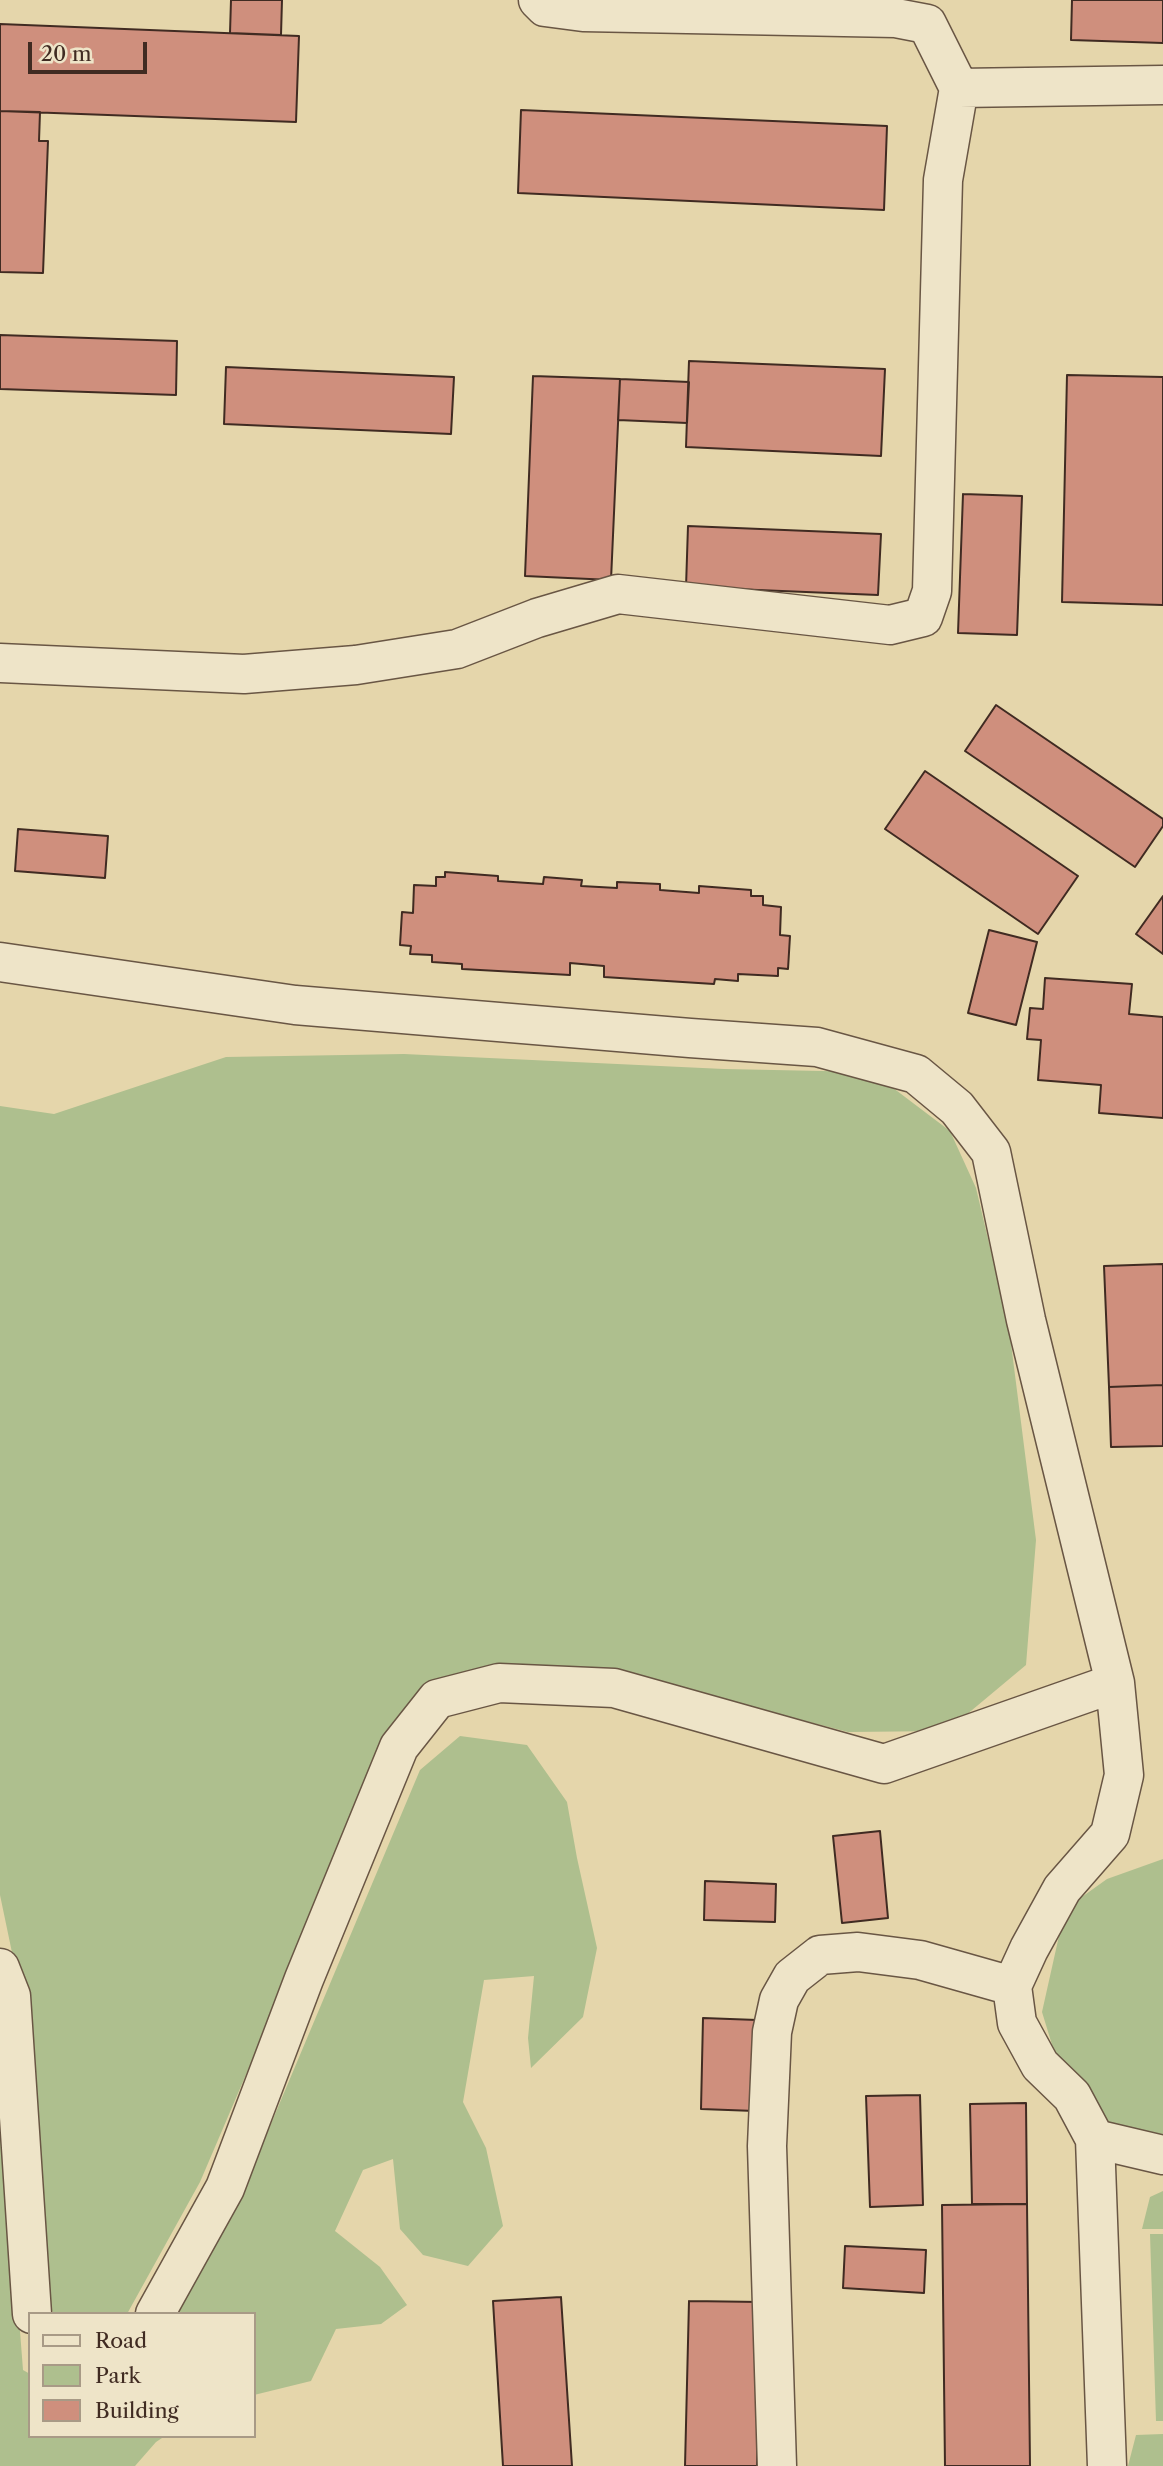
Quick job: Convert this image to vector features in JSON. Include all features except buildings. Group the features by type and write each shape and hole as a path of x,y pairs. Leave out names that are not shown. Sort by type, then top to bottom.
{"street":[{"path":"0,663 244,674 356,665 457,649 537,618 618,594 890,625 923,617 932,591 943,180 959,88 927,24 896,18 583,12 545,7 538,0"},
{"path":"959,88 1163,85"},
{"path":"0,962 295,1005 817,1047 916,1074 957,1108 990,1152 1026,1320 1115,1683 1124,1775 1110,1834 1062,1889 1012,1986 1017,2023 1040,2065 1072,2096 1095,2139 1107,2466"},
{"path":"156,2312 225,2188 304,1979 399,1747 437,1699 499,1683 614,1688 884,1764 1115,1683"},
{"path":"777,2466 767,2146 772,2032 779,2000 792,1977 820,1955 858,1952 920,1960 1012,1986"},
{"path":"0,1968 11,1996 32,2312"},
{"path":"1095,2139 1163,2155"}],"green space":[{"path":"404,1054 724,1069 872,1072 950,1131 976,1188 1009,1328 1036,1540 1026,1665 947,1731 848,1732 666,1685 477,1676 340,1855 200,2182 128,2312 53,2312 49,2308 19,1986 0,1895 0,1106 54,1114 226,1057"},
{"path":"460,1736 527,1745 567,1802 597,1948 583,2017 531,2068 528,2038 534,1976 484,1980 463,2102 486,2148 503,2226 468,2266 423,2255 400,2229 393,2159 363,2170 335,2231 380,2267 407,2305 381,2324 336,2329 311,2381 256,2395 256,2312 173,2312 265,2138 420,1770"},
{"path":"1163,1859 1163,2150 1103,2126 1057,2061 1042,2012 1065,1909 1107,1879"},
{"path":"0,2073 23,2370 28,2373 28,2438 162,2438 135,2466 0,2466"},
{"path":"1163,2191 1163,2229 1142,2229 1150,2197"},
{"path":"1150,2234 1163,2234 1163,2421 1156,2421"},
{"path":"1163,2434 1163,2466 1128,2466 1136,2435"}]}
